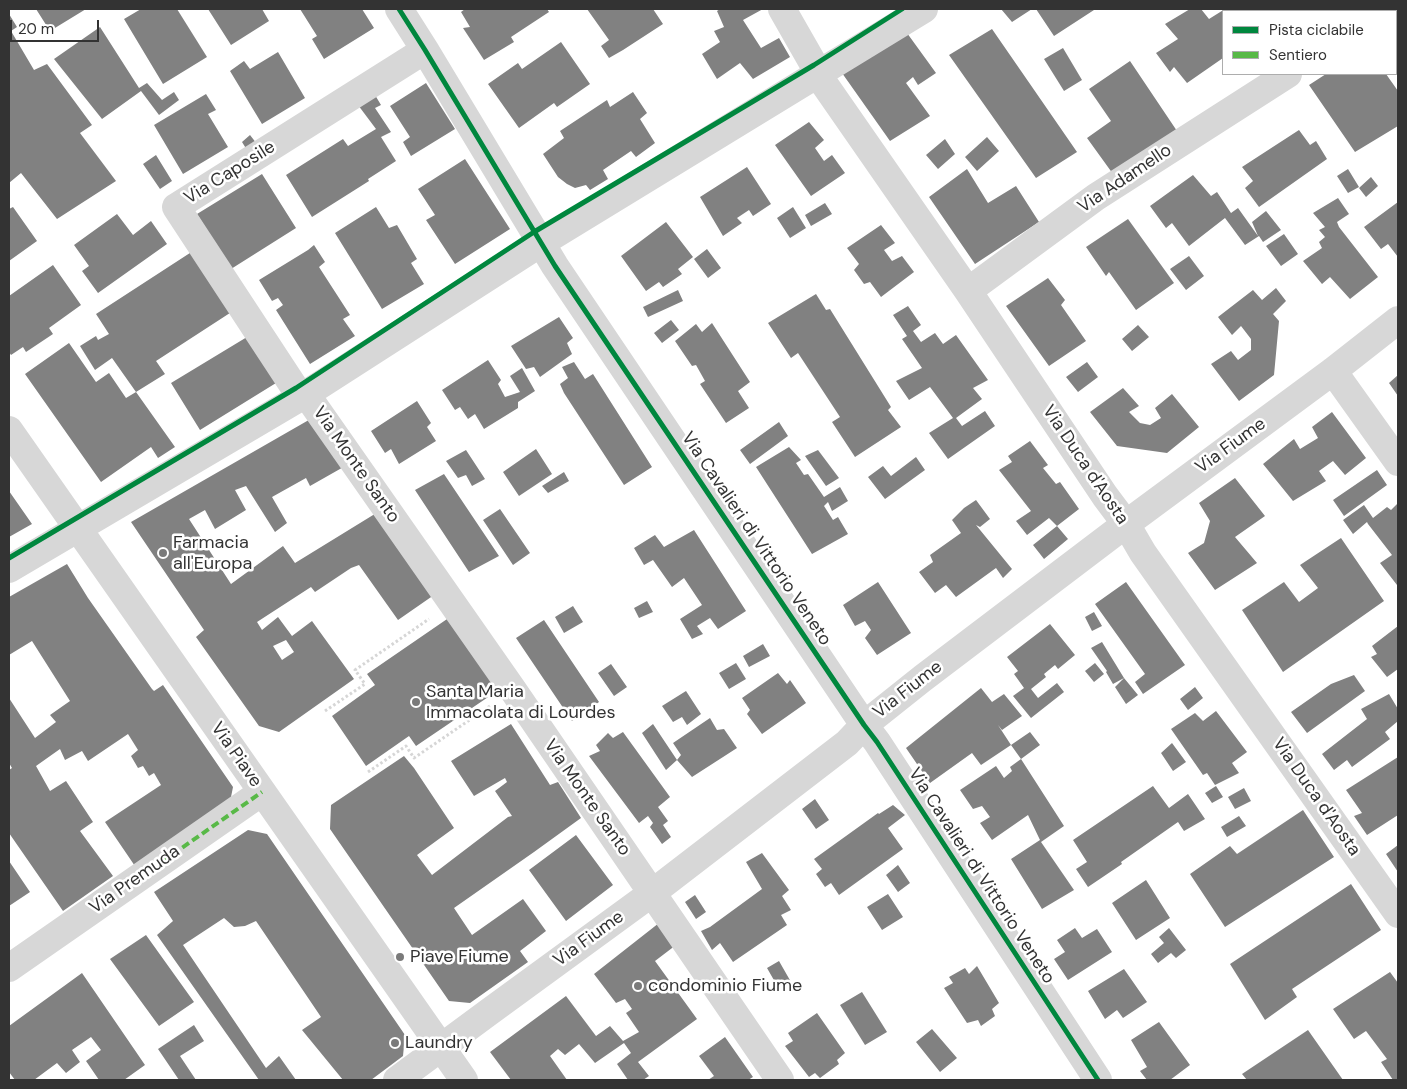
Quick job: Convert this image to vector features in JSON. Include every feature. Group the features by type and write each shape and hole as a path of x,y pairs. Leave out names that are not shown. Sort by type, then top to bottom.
{"street":[{"name":"Via Cavalieri di Vittorio Veneto","path":"399,9 555,266 877,742 1098,1080"},
{"name":"Via Duca d'Aosta","path":"782,9 818,75 968,291 1105,496 1126,524 1143,553 1398,914"},
{"path":"9,569 303,395 541,243 924,9"},
{"name":"Via Caposile","path":"303,395 176,207 425,50"},
{"name":"Via Adamello","path":"968,291 1096,197 1286,75"},
{"name":"Via Fiume","path":"397,1080 652,893 847,743 864,725 1126,524 1398,320"},
{"path":"1332,371 1398,462"},
{"name":"Via Monte Santo","path":"303,395 513,690 780,1080"},
{"name":"Via Piave","path":"9,430 464,1080"},
{"name":"Via Premuda","path":"9,968 262,792"}],"path":[{"path":"325,711 365,684 355,670 452,604"},
{"path":"368,772 406,746 414,758 513,690"}],"building":[{"path":"36,9 86,9 50,31"},
{"path":"141,9 177,9 207,57 163,84 124,19"},
{"path":"208,9 262,9 269,21 231,45"},
{"path":"300,9 362,9 374,28 324,59 312,39 317,36"},
{"path":"465,9 547,9 549,12 511,37 514,42 484,60 463,28 470,27 461,12"},
{"path":"587,9 653,9 663,24 609,58 601,46 609,40"},
{"path":"720,9 763,9 743,20 761,48 779,38 790,57 753,79 740,63 717,79 702,54 720,42 714,31 724,27 717,11"},
{"path":"1001,9 1032,9 1012,22"},
{"path":"1036,9 1093,9 1094,10 1054,36"},
{"path":"1190,9 1201,9 1209,19 1222,11 1222,59 1187,83 1174,67 1170,72 1156,53 1178,39 1165,24"},
{"path":"1259,9 1340,9 1338,10"},
{"path":"9,14 17,27 11,31 34,70 47,64 92,125 80,133 116,181 57,219 21,173 9,183"},
{"path":"100,27 139,88 147,83 162,100 174,92 179,100 159,115 141,91 102,119 54,59"},
{"path":"992,29 1077,152 1036,178 949,55"},
{"path":"907,33 936,73 918,85 913,77 906,83 930,116 890,141 842,73"},
{"path":"561,42 590,84 557,107 554,103 519,128 488,84 518,63 522,69"},
{"path":"1063,48 1082,80 1064,91 1044,59"},
{"path":"278,52 305,98 262,124 230,71 244,61 250,69"},
{"path":"1130,61 1177,131 1113,174 1087,138 1111,121 1089,89"},
{"path":"1324,75 1387,75 1398,91 1398,126 1355,152 1309,85"},
{"path":"426,83 455,129 411,156 403,142 410,137 390,106"},
{"path":"633,92 647,113 640,119 655,143 636,157 631,151 603,170 608,179 590,190 586,185 575,188 558,177 543,154 564,138 560,131 607,100 610,107"},
{"path":"206,94 216,110 208,114 228,147 183,174 154,125"},
{"path":"375,95 381,105 375,108 391,132 381,137 396,161 368,179 369,181 312,217 286,175 343,139 348,146 376,129 358,105"},
{"path":"809,122 824,140 815,148 824,161 832,155 845,173 811,196 775,145"},
{"path":"1299,130 1310,145 1316,141 1327,159 1259,207 1245,188 1253,181 1242,167"},
{"path":"250,135 257,144 247,150 242,142"},
{"path":"987,137 999,151 977,171 965,157"},
{"path":"945,139 955,154 938,169 926,155"},
{"path":"156,155 172,181 160,189 143,164"},
{"path":"465,159 510,229 455,264 426,220 435,215 418,189"},
{"path":"747,167 771,204 753,216 749,210 737,218 742,223 723,236 700,197"},
{"path":"967,169 988,203 1016,186 1039,222 975,264 929,197"},
{"path":"1348,169 1359,187 1348,193 1337,176"},
{"path":"262,174 296,228 231,269 197,214"},
{"path":"1193,175 1211,196 1217,192 1231,213 1238,208 1258,236 1252,222 1266,211 1281,230 1263,242 1259,236 1245,245 1225,218 1189,246 1172,223 1166,228 1150,206"},
{"path":"1371,177 1378,186 1366,197 1359,188"},
{"path":"1338,198 1349,214 1337,222 1339,227 1378,277 1350,299 1330,277 1322,284 1303,261 1322,248 1319,242 1325,237 1319,230 1325,227 1313,213"},
{"path":"1398,202 1398,257 1388,244 1381,249 1364,227"},
{"path":"825,203 832,214 811,226 805,215"},
{"path":"13,207 37,241 9,261 9,209"},
{"path":"376,207 389,228 397,225 417,259 411,263 424,284 382,309 335,233"},
{"path":"793,207 806,228 790,238 777,218"},
{"path":"117,214 133,235 151,221 167,244 98,293 82,271 89,266 74,245"},
{"path":"1128,219 1174,283 1136,310 1109,272 1106,276 1086,247"},
{"path":"666,222 693,257 678,269 682,274 663,287 659,282 646,291 621,256"},
{"path":"881,225 895,243 884,250 892,261 902,256 914,272 881,297 870,282 864,284 854,270 859,264 847,248"},
{"path":"1284,234 1298,254 1281,266 1266,246"},
{"path":"314,245 325,262 319,267 350,315 343,319 355,336 310,364 276,310 283,305 278,298 272,301 259,280"},
{"path":"707,249 721,268 708,278 694,259"},
{"path":"193,251 233,311 156,361 165,374 136,392 112,358 95,370 80,346 96,336 98,340 109,334 96,314"},
{"path":"1189,256 1204,276 1186,290 1170,269"},
{"path":"53,265 81,305 49,328 53,334 26,352 23,347 11,355 9,352 9,296"},
{"path":"1048,278 1065,300 1061,305 1086,341 1049,366 1006,306"},
{"path":"1276,288 1286,301 1273,314 1279,321 1274,375 1239,401 1211,364 1231,351 1238,360 1251,350 1251,339 1241,326 1232,335 1218,317 1253,290 1262,300"},
{"path":"678,290 683,301 648,317 643,307"},
{"path":"816,294 826,310 830,309 891,407 888,410 901,427 855,457 832,422 840,417 798,353 791,358 768,323"},
{"path":"908,306 921,325 913,331 921,342 935,333 943,344 956,335 988,380 973,388 982,399 956,418 962,426 985,411 995,426 948,459 929,433 953,418 930,387 909,400 896,381 922,368 902,339 907,336 893,315"},
{"path":"559,317 573,338 567,343 572,354 540,377 534,367 526,369 511,346"},
{"path":"671,320 679,330 662,343 654,333"},
{"path":"712,323 750,382 738,391 749,408 726,423 700,384 705,381 696,365 692,366 675,341 696,324 702,332"},
{"path":"1138,325 1149,337 1132,351 1122,339"},
{"path":"247,337 276,383 200,430 171,383"},
{"path":"69,343 96,382 109,373 126,398 136,392 175,447 158,458 151,447 101,482 25,374"},
{"path":"488,360 501,380 498,384 505,397 520,392 510,376 522,368 535,391 518,402 518,408 484,429 475,414 468,419 460,407 455,410 442,390"},
{"path":"574,362 585,379 593,374 652,467 624,485 560,384 568,378 562,367"},
{"path":"1087,362 1098,377 1078,392 1066,377"},
{"path":"1398,375 1398,396 1389,383"},
{"path":"1123,388 1139,406 1129,412 1140,423 1150,425 1161,418 1155,408 1172,394 1199,427 1167,453 1117,446 1090,412"},
{"path":"417,401 431,423 427,427 436,441 399,464 391,449 385,453 371,431"},
{"path":"1332,412 1366,458 1345,475 1333,461 1319,471 1326,481 1293,501 1263,464 1294,439 1300,449 1318,438 1312,427"},
{"path":"314,417 347,465 310,486 306,478 272,497 287,523 275,532 246,486 235,490 246,510 215,529 205,510 189,519 231,584 283,546 295,563 378,512 434,595 398,620 359,565 351,568 315,592 311,587 257,622 262,630 278,617 292,636 312,621 354,679 279,732 259,726 196,637 204,630 131,522","holes":["286,640 294,652 282,660 273,646"]},
{"path":"779,422 788,436 750,464 740,450"},
{"path":"1030,441 1048,465 1043,468 1056,484 1060,482 1079,509 1057,526 1049,518 1027,535 1016,521 1031,511 999,470 1012,462 1008,456"},
{"path":"789,447 801,460 796,463 804,475 808,474 824,497 840,487 848,501 832,511 828,502 824,506 833,520 838,517 848,534 812,554 756,467"},
{"path":"536,449 552,474 519,496 503,472"},
{"path":"466,450 485,479 472,486 466,475 458,478 446,461"},
{"path":"818,450 839,478 826,486 805,456"},
{"path":"916,457 925,470 885,499 868,477 883,466 891,476"},
{"path":"1377,470 1387,485 1344,516 1333,500"},
{"path":"564,472 569,481 548,493 542,486"},
{"path":"444,474 499,556 469,572 415,490"},
{"path":"1235,478 1265,516 1235,537 1257,563 1215,590 1188,553 1204,543 1210,521 1199,503"},
{"path":"9,491 32,524 9,537"},
{"path":"976,500 990,519 980,527 976,525 1012,569 1003,578 996,568 956,597 946,585 935,593 919,572 933,562 930,555 961,533 952,520 964,508"},
{"path":"1398,503 1397,585 1380,563 1392,555 1367,522 1353,534 1343,520 1364,505 1373,518 1387,507 1391,510"},
{"path":"500,509 530,553 513,565 483,520"},
{"path":"1057,526 1068,539 1044,559 1033,545"},
{"path":"694,530 746,611 718,629 710,618 697,626 703,634 692,639 680,619 702,605 684,578 672,587 653,560 644,565 634,548 655,535 664,547"},
{"path":"1341,538 1384,601 1283,672 1242,610 1284,582 1299,602 1318,588 1300,565"},
{"path":"67,564 88,598 152,689 154,691 163,685 233,787 229,807 139,872 105,822 161,785 154,773 149,776 143,766 138,768 131,756 138,750 128,734 88,761 82,751 65,760 60,749 36,766 50,791 66,781 93,822 80,831 113,876 63,911 9,833 9,770 12,768 9,763 9,698 35,738 56,722 50,715 70,701 32,641 9,655 9,597"},
{"path":"878,582 911,633 877,655 865,638 871,630 865,621 855,626 843,605"},
{"path":"1126,582 1185,665 1143,694 1135,682 1145,674 1095,604"},
{"path":"647,601 653,612 639,618 634,608"},
{"path":"573,606 583,622 564,633 555,617"},
{"path":"1094,612 1102,626 1092,631 1085,617"},
{"name":"Santa Maria Immacolata di Lourdes","path":"450,617 500,689 416,746 409,736 366,766 332,716 375,685 367,674"},
{"path":"544,620 599,702 572,721 516,638"},
{"path":"1050,624 1075,655 1058,669 1055,665 1044,674 1046,677 1031,689 1038,698 1057,683 1064,692 1031,718 1013,696 1024,688 1014,674 1018,671 1007,657"},
{"path":"1398,626 1398,669 1387,677 1371,657 1377,654 1372,646"},
{"path":"1102,642 1124,678 1113,684 1107,671 1091,648"},
{"path":"763,644 770,656 749,667 743,656"},
{"path":"736,663 746,679 729,689 719,673"},
{"path":"1095,663 1104,674 1094,682 1085,671"},
{"path":"611,664 627,687 614,696 598,673"},
{"path":"778,673 787,684 790,680 806,703 762,734 747,714 750,710 742,698"},
{"path":"1354,675 1365,691 1307,733 1291,712 1331,684"},
{"path":"1124,678 1138,695 1126,704 1115,687"},
{"path":"1195,687 1203,698 1188,710 1180,699"},
{"path":"981,688 992,702 1004,694 1022,716 1002,730 998,725 1011,745 981,765 972,753 930,783 906,748"},
{"path":"686,691 701,714 687,725 682,717 673,722 662,706"},
{"path":"1389,694 1398,709 1398,721 1385,732 1390,739 1352,767 1347,760 1334,770 1322,754 1367,719 1361,709"},
{"path":"1216,711 1247,752 1232,763 1239,773 1215,785 1207,773 1203,775 1171,729 1195,713 1203,721"},
{"path":"710,718 717,730 724,729 737,748 692,777 677,760 681,755 673,743"},
{"path":"511,724 550,785 558,782 581,818 454,908 472,935 523,899 546,931 520,951 528,962 470,1003 449,1001 330,829 331,805 404,756 454,828 417,855 432,875 508,817 512,816 495,791 507,782 505,778 474,796 451,761"},
{"path":"653,724 677,760 666,770 642,733"},
{"path":"623,732 670,797 658,807 668,821 663,825 671,837 662,844 650,827 653,823 648,816 639,823 589,756 600,751 596,745 608,733 613,738"},
{"path":"1030,732 1040,745 1021,759 1011,745"},
{"path":"1172,743 1186,762 1173,771 1161,753"},
{"path":"1398,757 1398,815 1367,835 1354,816 1362,813 1346,790"},
{"path":"1021,759 1064,826 1041,842 1074,890 1042,909 1011,859 1040,840 1028,815 992,840 980,823 990,817 982,806 973,809 960,790 996,766 1004,778 1012,771 1010,767"},
{"path":"1153,786 1169,808 1188,794 1205,819 1184,831 1178,822 1088,887 1076,869 1087,862 1073,840"},
{"path":"1216,786 1223,797 1212,803 1205,793"},
{"path":"1244,788 1251,801 1235,809 1228,797"},
{"path":"815,799 829,820 816,829 802,809"},
{"path":"893,805 905,815 888,828 903,849 839,895 831,883 825,887 816,874 822,869 814,859 878,813"},
{"path":"1303,810 1334,857 1225,927 1190,874 1230,846 1237,854"},
{"path":"1239,816 1246,826 1227,837 1221,827"},
{"path":"248,830 267,834 405,1035 403,1056 371,1080 343,1080 302,1030 321,1017 256,921 245,926 234,927 224,918 183,945 266,1068 279,1056 296,1080 259,1080 157,935 173,921 154,892"},
{"path":"576,835 613,885 566,921 529,870"},
{"path":"1398,845 1398,872 1386,854"},
{"path":"762,853 789,890 782,896 791,910 781,915 787,925 733,962 720,943 712,950 701,931 710,927 762,889 746,862"},
{"path":"9,861 30,892 9,906"},
{"path":"898,865 910,883 898,892 886,875"},
{"path":"1146,880 1170,918 1136,940 1112,903"},
{"path":"1351,884 1381,930 1292,989 1297,997 1265,1020 1230,964"},
{"path":"888,894 903,917 882,930 867,907"},
{"path":"695,895 706,912 696,919 685,902"},
{"path":"659,923 676,945 655,961 697,1019 638,1062 649,1076 643,1080 628,1080 617,1064 631,1053 624,1043 595,1063 579,1044 565,1055 558,1049 550,1056 567,1080 511,1080 490,1052 566,996 596,1036 610,1026 623,1041 639,1032 626,1013 632,1009 625,999 616,1003 594,974"},
{"path":"1075,928 1082,938 1097,929 1112,952 1068,980 1054,959 1065,952 1057,940"},
{"path":"1169,928 1186,950 1176,958 1171,953 1158,963 1151,954 1164,943 1159,937"},
{"path":"146,935 194,1002 159,1026 110,959"},
{"path":"779,961 791,982 779,989 767,968"},
{"path":"977,966 999,1003 992,1009 995,1016 981,1026 978,1020 967,1023 944,988 953,983 949,977 965,968 969,974"},
{"path":"1124,969 1147,1002 1123,1018 1117,1010 1105,1019 1088,991"},
{"path":"1390,972 1398,983 1398,1080 1393,1080 1381,1062 1387,1059 1366,1031 1354,1039 1333,1009"},
{"path":"82,973 145,1065 124,1080 99,1080 86,1061 101,1050 91,1037 72,1050 80,1062 66,1073 57,1063 34,1080 15,1080 9,1072 9,1026"},
{"path":"862,992 887,1032 865,1045 840,1005"},
{"path":"817,1013 845,1053 837,1060 839,1064 820,1078 815,1073 809,1077 785,1046 793,1041 788,1033"},
{"path":"1159,1022 1190,1065 1170,1080 1147,1080 1140,1071 1147,1067 1131,1040"},
{"path":"194,1025 204,1041 180,1056 196,1080 179,1080 158,1049"},
{"path":"932,1029 957,1058 940,1072 916,1042"},
{"path":"1308,1030 1343,1080 1247,1080 1242,1074"},
{"path":"725,1037 753,1077 748,1080 708,1080 714,1076 699,1056"}],"marked path":[{"path":"143,875 262,792"}],"cycle path":[{"path":"399,9 555,266 877,742 1098,1080"},
{"path":"9,558 296,388 534,232 814,65 902,9"}],"place":[{"name":"Farmacia all'Europa","path":"163,553"},
{"name":"Santa Maria Immacolata di Lourdes","path":"416,702"},
{"name":"Piave Fiume","path":"400,957"},
{"name":"condominio Fiume","path":"638,986"},
{"name":"Laundry","path":"395,1043"}]}
